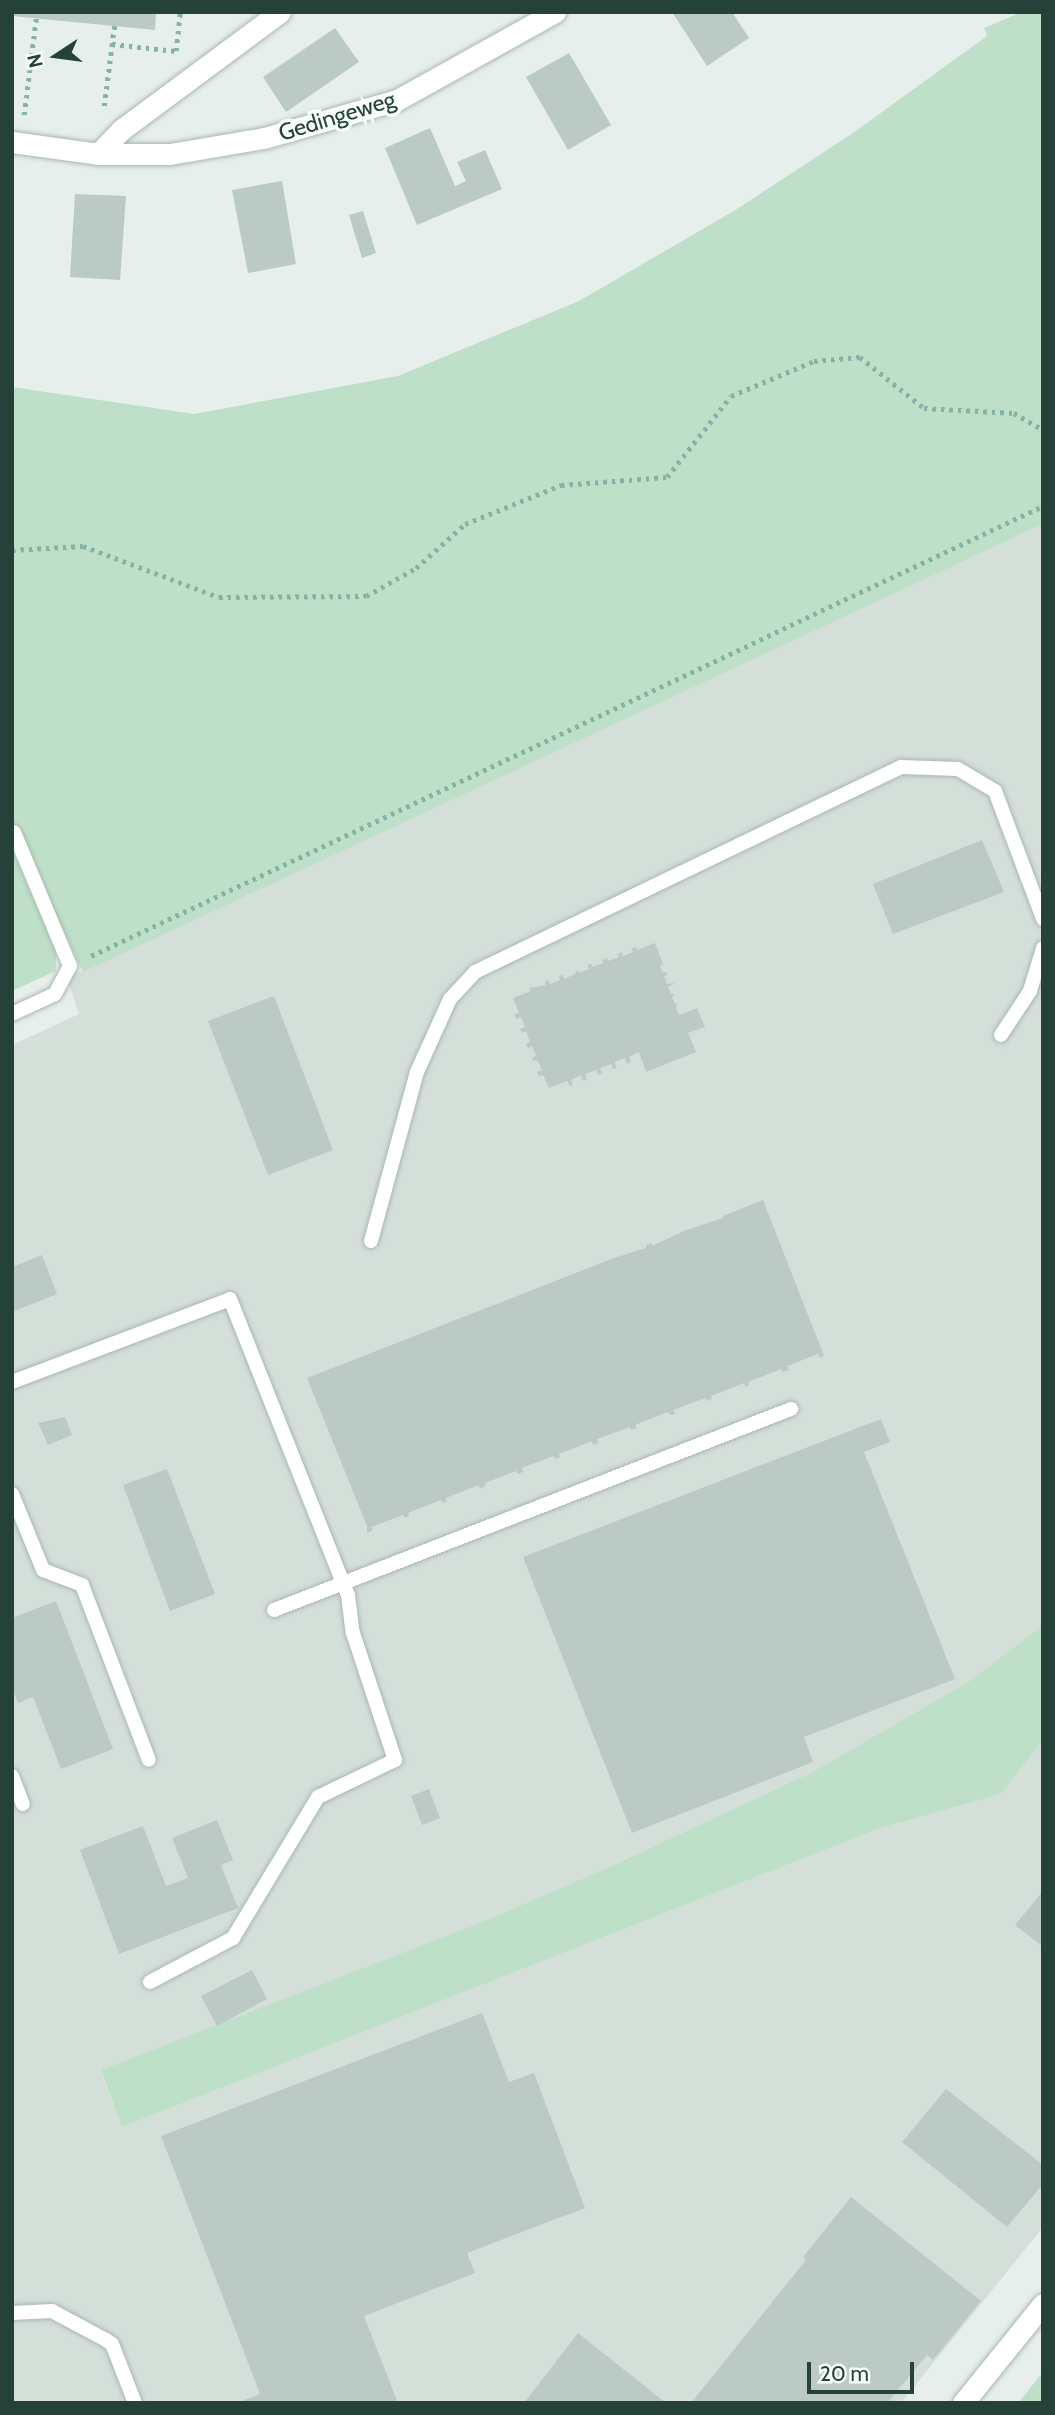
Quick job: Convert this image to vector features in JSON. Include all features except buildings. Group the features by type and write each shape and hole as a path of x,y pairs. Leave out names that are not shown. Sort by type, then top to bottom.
{"street":[{"path":"98,155 121,130 280,12"},
{"name":"Gedingeweg","path":"16,143 98,155 170,154 264,138 397,100 555,12"},
{"path":"962,2403 1043,2304"}],"lane":[{"path":"371,1241 417,1072 450,999 475,972 487,965 901,767 958,769 995,791 1043,919"},
{"path":"12,1014 55,993 70,965 14,832"},
{"path":"1002,1035 1030,991 1043,948"},
{"path":"12,1382 230,1299 343,1583 353,1633 395,1760 318,1797 233,1938 150,1982"},
{"path":"274,1610 790,1409"},
{"path":"12,1494 43,1570 82,1585 149,1760"},
{"path":"12,1776 23,1804"},
{"path":"12,2313 52,2311 112,2344 135,2403"}],"path":[{"path":"113,44 176,51 180,12"},
{"path":"16,143 36,18"},
{"path":"98,155 115,26"},
{"path":"12,550 83,546 219,597 366,596 416,568 464,524 561,485 667,477 731,396 814,361 860,357 924,408 1014,413 1043,430"},
{"path":"70,965 1043,506"}],"shaded area":[{"path":"1043,524 1043,1625 968,1682 812,1772 618,1863 487,1920 101,2071 122,2127 878,1829 1001,1794 1043,1740 1043,2227 901,2403 12,2403 12,1045 79,1014 67,978"}],"green space":[{"path":"1022,12 1043,12 1043,524 83,972 12,820 12,387 194,414 398,376 579,301 737,209 853,133 987,36 984,28"},
{"path":"12,849 56,951 56,971 12,991"},
{"path":"1043,1625 1043,1740 1001,1794 878,1829 122,2127 101,2070 487,1920 618,1863 812,1772 968,1682"},
{"path":"1043,2372 1043,2403 1018,2403"}]}
